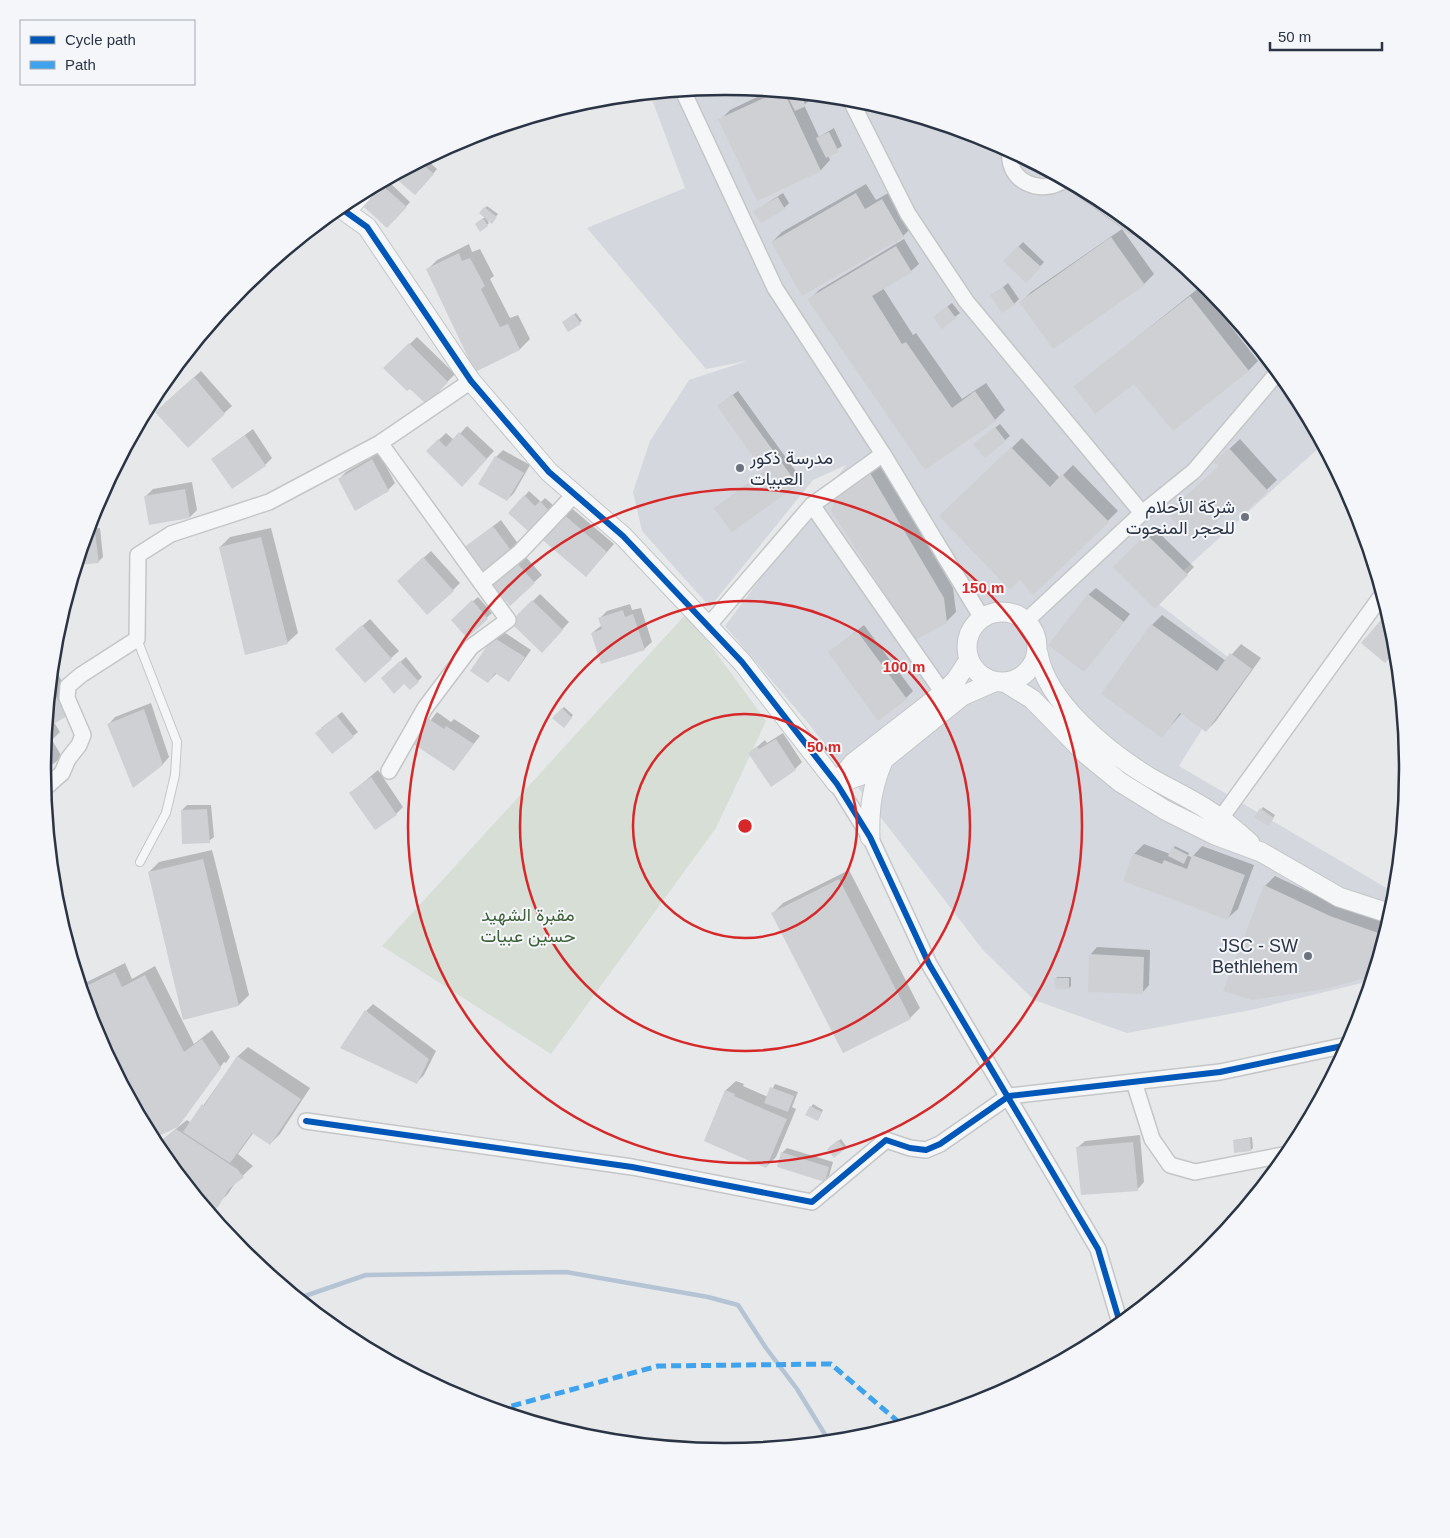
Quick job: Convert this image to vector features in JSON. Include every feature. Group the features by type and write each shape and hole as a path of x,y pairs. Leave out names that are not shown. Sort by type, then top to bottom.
{"street":[{"path":"686,97 775,288 882,454 982,618"},
{"path":"854,108 908,214 966,301 1142,513"},
{"path":"1011,160 1017,176 1026,183 1036,187 1047,188 1057,183"},
{"path":"347,212 367,227 471,381 549,472 623,536 742,662 837,784 870,838 929,964 1098,1249 1118,1316"},
{"path":"1026,621 1142,513 1194,471 1273,378"},
{"path":"52,782 62,773 68,759 79,745 83,734 67,698 68,686 81,675 138,639 138,555 171,534 269,502 380,443 471,381"},
{"path":"380,443 508,620 471,647 424,708 389,771"},
{"path":"708,626 812,505 882,454"},
{"path":"482,582 520,552 575,494"},
{"path":"812,505 943,693"},
{"path":"1221,818 1377,601"},
{"path":"1261,852 1221,818 1147,776 1101,741 1077,719 1056,694 1043,674 1037,641 1033,630 1026,621 1016,614 993,613 982,618 974,626 968,637 967,648 969,660 975,670 983,678 1000,682 1032,699 1087,755 1120,782 1165,810 1214,835 1261,852 1339,896 1383,911"},
{"path":"837,784 867,773 962,696 1000,682 1017,680 1027,673 1034,664 1038,652"},
{"path":"837,784 853,763 943,693 956,680 969,660"},
{"path":"870,838 869,807 874,783 883,760"},
{"path":"306,1121 632,1167 812,1202 886,1140 910,1148 926,1150 940,1144 1009,1096 1220,1072 1338,1047"},
{"path":"1134,1082 1152,1139 1170,1165 1195,1172 1276,1156"}],"lane":[{"path":"138,639 177,742 175,775 166,813 140,862"}],"shaded area":[{"path":"725,95 769,97 813,101 899,118 942,131 1023,165 1099,209 1135,234 1169,262 1232,325 1260,359 1285,395 1317,449 1152,599 1241,667 1179,766 1388,889 1376,943 1364,982 1251,1010 1127,1033 1034,1000 983,950 809,724 725,626 846,465 813,480 710,607 642,531 633,492 650,441 689,380 747,361 706,369 587,228 685,188 652,100"}],"green space":[{"name":"مقبرة الشهيد حسين عبيات","path":"687,613 766,721 716,828 551,1054 382,946"}],"building":[{"path":"766,97 787,99 821,171 757,201 718,119"},
{"path":"789,99 803,100 806,106 795,111"},
{"path":"829,132 839,152 826,158 816,138"},
{"path":"425,166 434,174 415,195 398,181"},
{"path":"385,188 407,207 387,228 364,207 377,193"},
{"path":"856,193 865,209 882,199 904,237 802,296 771,242"},
{"path":"778,197 785,209 761,223 753,211"},
{"path":"484,207 497,217 492,224 479,213"},
{"path":"483,218 488,226 480,232 475,224"},
{"path":"1111,237 1145,285 1053,349 1019,302"},
{"path":"896,246 912,272 872,296 902,344 906,342 952,408 975,391 996,421 925,470 807,299"},
{"path":"1018,246 1041,267 1026,283 1003,261"},
{"path":"459,253 462,261 470,258 485,286 481,289 500,327 508,324 520,350 475,372 426,269"},
{"path":"1003,287 1015,305 1002,313 990,295"},
{"path":"1190,296 1249,371 1173,431 1134,384 1095,414 1074,386"},
{"path":"947,306 956,318 942,329 933,317"},
{"path":"574,314 581,324 568,332 562,322"},
{"path":"409,343 448,382 427,405 410,389 407,391 383,368"},
{"path":"194,377 225,414 188,448 155,412"},
{"name":"مدرسة ذكور العبيات","path":"733,395 798,485 732,532 714,508 764,472 717,406"},
{"path":"995,427 1006,441 985,458 973,444"},
{"path":"459,432 487,459 462,487 426,451 438,439 446,447"},
{"path":"245,435 266,466 232,489 211,459"},
{"path":"1011,447 1050,487 1062,474 1109,522 1033,595 1020,580 1010,590 939,516"},
{"path":"1229,448 1268,491 1242,515 1234,506 1194,543 1166,513 1219,466 1214,462"},
{"path":"495,456 524,473 507,501 478,484"},
{"path":"372,459 389,491 355,511 338,479"},
{"path":"870,473 944,598 947,623 915,640 831,511 836,495"},
{"path":"185,489 190,518 149,525 144,496"},
{"path":"524,495 535,506 540,501 549,511 529,532 508,513"},
{"path":"561,512 607,552 586,577 539,537"},
{"path":"493,526 513,553 484,574 463,548"},
{"path":"95,532 99,563 83,564 87,552"},
{"path":"1146,534 1188,575 1155,609 1113,567"},
{"path":"261,537 288,644 245,655 219,547"},
{"path":"423,557 454,591 427,615 397,581"},
{"path":"515,561 535,583 510,606 490,582"},
{"path":"1088,594 1124,622 1084,672 1048,645"},
{"path":"472,600 488,619 467,638 451,620"},
{"path":"532,600 563,630 542,653 510,622"},
{"path":"623,610 625,617 633,614 645,650 601,664 591,633 602,629 598,618"},
{"path":"1382,619 1389,658 1385,663 1361,643"},
{"path":"1151,624 1217,671 1230,653 1252,669 1206,732 1180,713 1162,738 1101,694"},
{"path":"362,625 392,659 365,683 335,649"},
{"path":"857,631 907,699 878,721 828,652"},
{"path":"493,637 525,657 509,682 495,673 488,683 470,671"},
{"path":"400,661 419,682 410,690 404,684 394,694 381,678"},
{"path":"56,696 67,716 53,724"},
{"path":"562,708 572,718 564,728 552,718"},
{"path":"144,709 163,765 133,788 107,724"},
{"path":"337,716 354,737 332,754 315,733"},
{"path":"429,719 444,729 446,726 474,744 454,771 412,743"},
{"path":"776,739 796,770 771,787 748,753 757,746 759,749"},
{"path":"371,777 397,815 375,830 349,793"},
{"path":"1260,808 1274,818 1268,826 1254,817"},
{"path":"207,809 210,843 182,844 181,810"},
{"path":"1172,847 1188,855 1184,864 1168,856"},
{"path":"1133,853 1162,864 1164,860 1187,869 1192,855 1245,875 1228,920 1123,881"},
{"path":"203,859 239,1006 183,1020 148,872"},
{"path":"839,879 911,1019 843,1053 771,913"},
{"name":"JSC - SW Bethlehem","path":"1264,885 1330,916 1378,933 1365,978 1325,989 1252,1000 1223,991"},
{"path":"1089,954 1144,957 1143,994 1088,992"},
{"path":"115,972 122,987 145,975 184,1052 202,1039 221,1068 178,1127 160,1135 121,1067 87,986"},
{"path":"1054,978 1069,978 1069,989 1056,989"},
{"path":"365,1010 429,1059 417,1084 340,1048"},
{"path":"237,1056 301,1099 270,1145 252,1133 230,1163 183,1132 202,1104 204,1106"},
{"path":"770,1087 794,1096 788,1112 764,1103"},
{"path":"725,1090 735,1094 734,1096 787,1119 766,1168 704,1141"},
{"path":"810,1106 822,1112 818,1121 805,1115"},
{"path":"176,1129 237,1169 244,1177 229,1189 215,1209 190,1179 163,1140"},
{"path":"1250,1138 1251,1151 1234,1153 1233,1140"},
{"path":"838,1140 845,1149 834,1158 827,1149"},
{"path":"1133,1142 1138,1191 1081,1195 1076,1147"},
{"path":"781,1152 829,1167 825,1182 777,1167"}],"waterway":[{"path":"305,1296 366,1275 566,1272 708,1297 738,1305 766,1348 797,1389 825,1435"}],"marked path":[{"path":"508,1407 658,1366 831,1364 897,1421"}],"cycle path":[{"path":"346,212 367,227 471,381 549,472 623,536 742,662 837,784 870,837 929,964 1098,1249 1118,1316"},
{"path":"306,1121 632,1167 812,1202 886,1140 910,1148 926,1150 940,1144 1009,1096 1220,1072 1338,1047"}],"place":[{"name":"مدرسة ذكور العبيات","path":"740,468"},
{"name":"شركة الأحلام للحجر المنحوت","path":"1245,517"},
{"name":"JSC - SW Bethlehem","path":"1308,956"}]}
